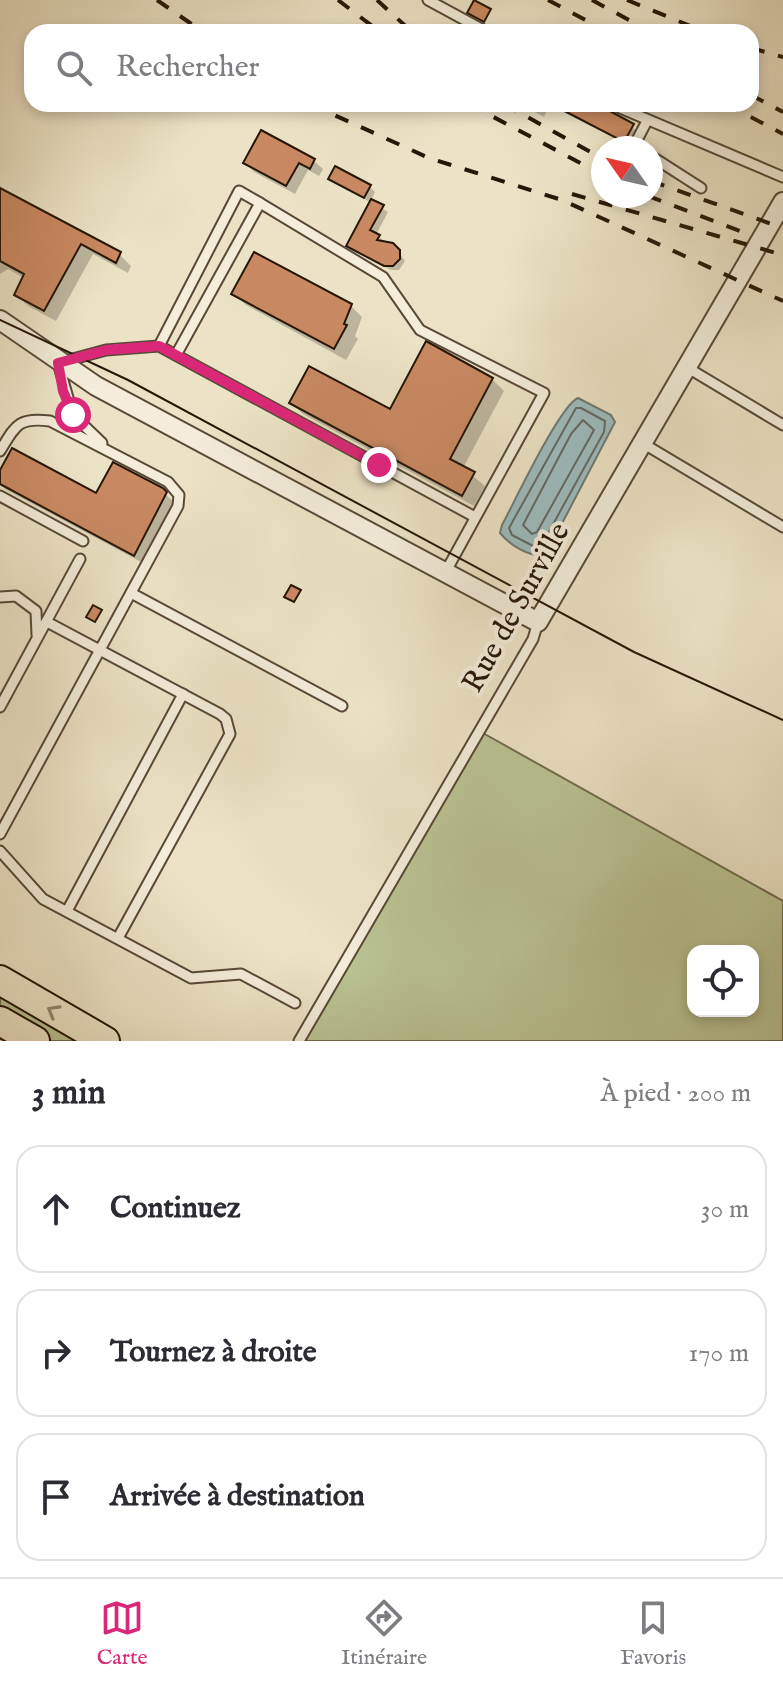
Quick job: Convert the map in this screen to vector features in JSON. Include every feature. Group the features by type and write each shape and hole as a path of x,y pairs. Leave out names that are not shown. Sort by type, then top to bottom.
{"main road":[{"path":"0,980 105,1041"},
{"path":"0,1021 35,1041"}],"street":[{"name":"Rue de Surville","path":"538,622 783,202"},
{"path":"0,320 58,363 538,622"}],"lane":[{"path":"428,0 473,24"},
{"path":"440,0 446,9"},
{"path":"628,112 783,177"},
{"path":"639,136 647,121"},
{"path":"663,164 701,188"},
{"path":"159,346 239,191 383,277 420,330 544,393 445,573"},
{"path":"176,355 260,203"},
{"path":"121,457 73,415 63,391 58,363 106,350 159,346 475,517"},
{"path":"688,368 783,425"},
{"path":"0,451 15,425 29,418 50,421 168,482 179,495 178,506 0,834"},
{"path":"644,444 783,527"},
{"path":"0,496 83,541"},
{"path":"0,707 80,559"},
{"path":"131,593 342,706"},
{"path":"0,597 16,596 36,611 36,641"},
{"path":"47,622 220,714 230,734 118,938"},
{"name":"Rue de Surville","path":"299,1041 533,639 538,622"},
{"path":"67,911 183,694"},
{"path":"0,851 35,893 191,978 241,974 295,1003"}],"green space":[{"path":"481,732 783,901 783,1041 301,1041"},
{"path":"0,992 84,1041 52,1041 0,1010"}],"water":[{"path":"578,398 611,415 615,422 546,554 527,553 500,533 502,525 549,435"}],"building":[{"path":"474,0 491,9 484,22 467,13"},
{"path":"566,112 612,112 634,124 627,136 612,136"},
{"path":"261,130 315,159 310,169 299,163 286,186 243,163"},
{"path":"335,166 371,185 364,198 328,179"},
{"path":"0,188 121,252 116,263 81,244 44,311 14,295 24,274 0,261"},
{"path":"371,199 384,205 370,230 380,235 377,240 393,243 400,250 400,259 393,266 384,266 346,246"},
{"path":"254,252 352,304 344,324 347,325 334,349 231,294"},
{"path":"426,341 493,378 450,459 475,472 462,496 289,403 309,366 390,409"},
{"path":"12,448 96,493 113,462 163,488 167,492 134,556 0,484 0,470"},
{"path":"291,585 301,590 294,602 284,597"},
{"path":"93,605 102,610 95,622 86,617"}],"tram line":[{"path":"0,320 128,380 634,652 783,720"}],"railway":[{"path":"157,0 192,24"},
{"path":"338,0 370,24"},
{"path":"377,0 403,24"},
{"path":"548,0 593,24"},
{"path":"592,0 636,24"},
{"path":"627,0 686,24"},
{"path":"759,50 783,57"},
{"path":"759,99 783,112"},
{"path":"328,112 429,158 562,200 783,301"},
{"path":"484,112 591,169"},
{"path":"518,112 591,152"},
{"path":"741,112 783,134"},
{"path":"663,185 783,228"},
{"path":"572,194 783,255"},
{"path":"663,202 745,233"}],"route":[{"path":"73,415 63,391 58,363 106,350 159,346 379,465"}]}
